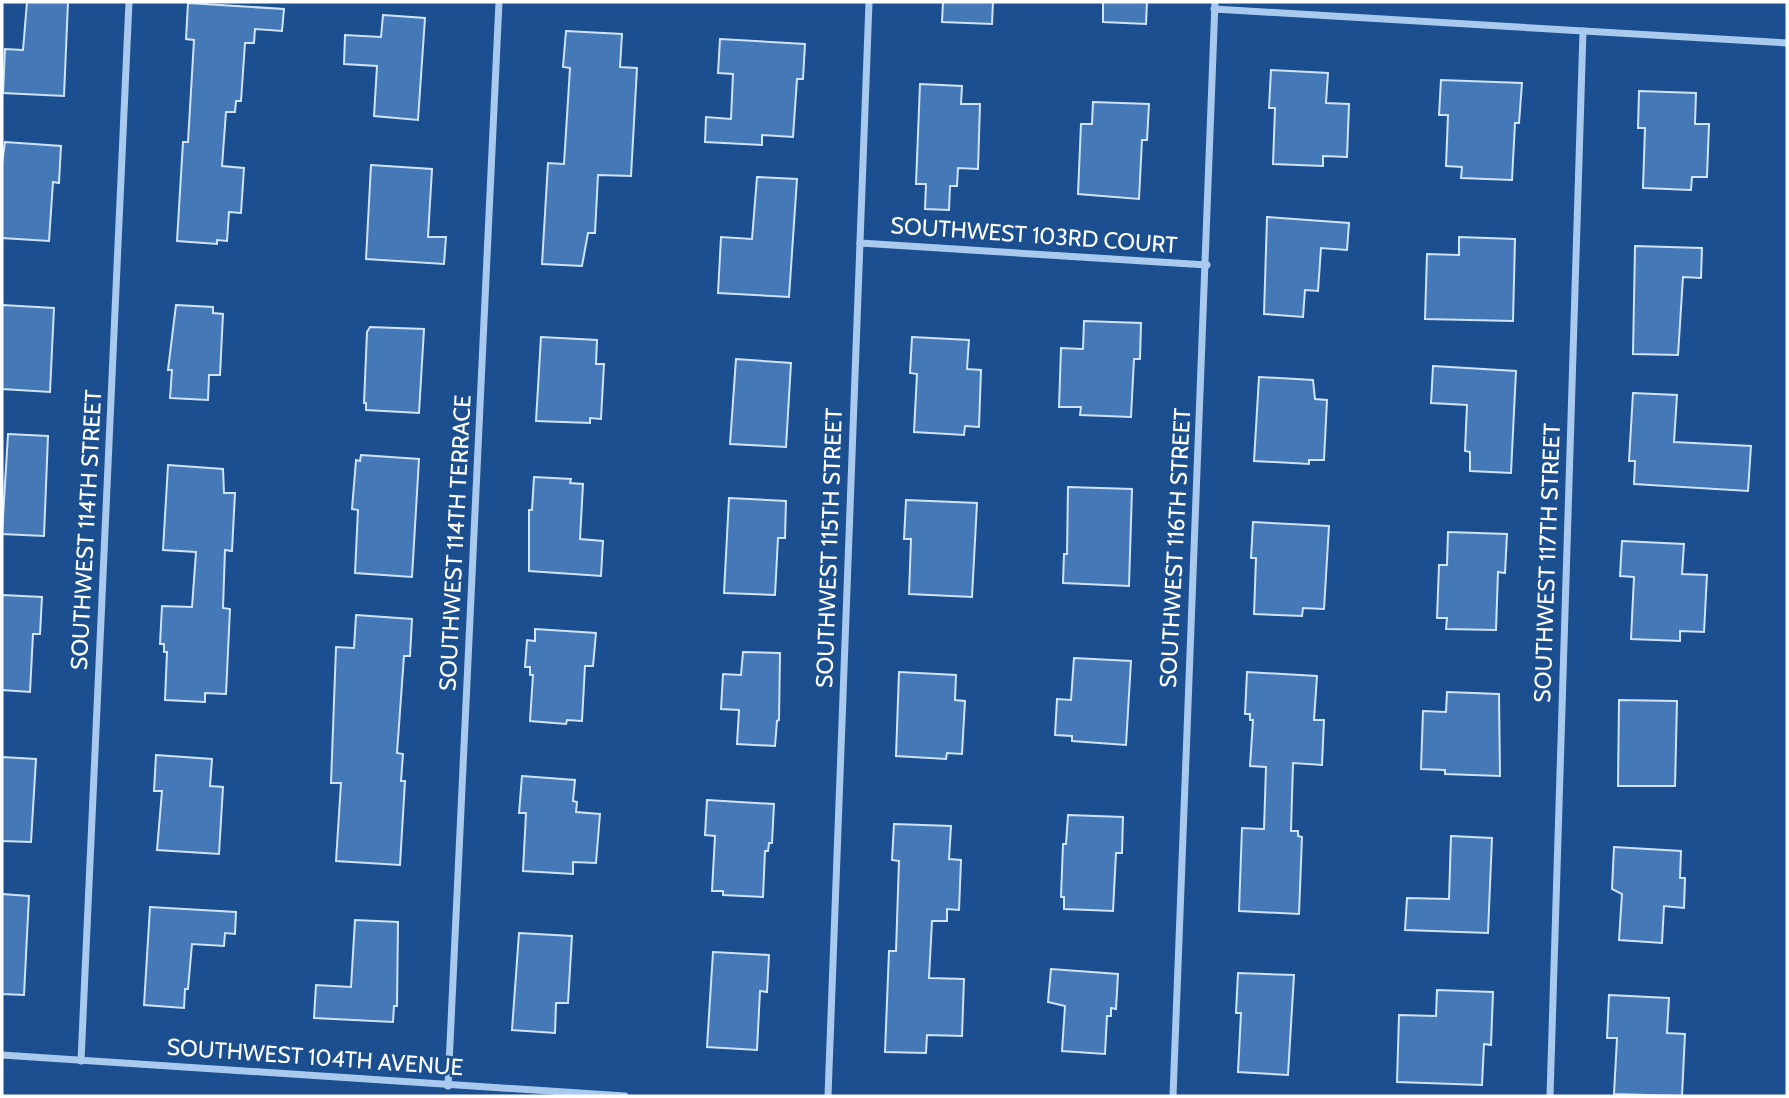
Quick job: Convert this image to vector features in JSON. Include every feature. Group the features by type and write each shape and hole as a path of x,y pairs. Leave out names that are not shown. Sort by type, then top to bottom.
{"street":[{"name":"SOUTHWEST 114TH STREET","path":"81,1061 129,2"},
{"name":"SOUTHWEST 114TH TERRACE","path":"448,1086 499,2"},
{"name":"SOUTHWEST 115TH STREET","path":"828,1096 869,2"},
{"path":"1215,6 1787,43"},
{"name":"SOUTHWEST 116TH STREET","path":"1173,1096 1215,6"},
{"name":"SOUTHWEST 117TH STREET","path":"1550,1096 1583,31"},
{"name":"SOUTHWEST 103RD COURT","path":"860,243 1207,265"},
{"name":"SOUTHWEST 104TH AVENUE","path":"2,1055 625,1096"}],"building":[{"path":"27,2 68,2 64,96 3,93 5,49 23,50"},
{"path":"943,2 993,2 992,24 942,22"},
{"path":"1103,2 1147,2 1146,24 1103,22"},
{"path":"188,3 284,9 282,31 255,29 254,43 245,43 241,101 236,101 235,112 226,112 222,166 244,168 241,213 229,212 227,241 217,240 217,244 177,241 183,142 188,142 194,40 186,39"},
{"path":"383,15 425,18 418,120 374,116 377,66 344,64 345,35 381,37"},
{"path":"566,31 622,34 620,67 637,68 631,176 598,175 595,233 588,233 582,266 542,264 548,163 564,164 570,68 563,67"},
{"path":"720,39 805,44 803,79 797,79 793,137 762,135 762,145 705,142 706,117 731,119 733,74 718,73"},
{"path":"1271,70 1328,73 1326,103 1349,104 1347,157 1323,156 1323,166 1273,164 1275,108 1269,108"},
{"path":"1441,80 1522,83 1519,123 1515,123 1512,180 1461,178 1462,167 1446,166 1448,115 1439,115"},
{"path":"920,84 962,86 961,104 980,104 978,169 958,168 957,186 950,186 949,210 925,209 926,184 916,184"},
{"path":"1639,91 1696,93 1695,124 1709,124 1707,177 1692,177 1691,190 1643,188 1645,128 1638,128"},
{"path":"1093,102 1149,104 1147,140 1142,140 1139,199 1078,194 1081,124 1092,124"},
{"path":"5,142 61,146 59,183 53,182 49,241 2,238 2,164"},
{"path":"371,165 432,169 428,237 446,237 444,264 366,259"},
{"path":"757,177 797,179 789,297 718,293 721,237 752,239"},
{"path":"1267,217 1349,223 1347,250 1321,248 1318,291 1305,290 1303,317 1264,314"},
{"path":"1459,237 1515,239 1513,321 1425,319 1427,254 1459,255"},
{"path":"1635,246 1702,248 1701,278 1683,277 1678,355 1633,354"},
{"path":"2,305 54,308 50,392 2,389"},
{"path":"176,305 213,307 213,313 223,314 220,375 209,375 208,400 170,398 172,370 168,370"},
{"path":"1084,321 1141,323 1140,359 1134,359 1131,417 1080,415 1081,407 1059,407 1061,348 1083,349"},
{"path":"370,327 424,329 419,413 366,410 367,332"},
{"path":"541,337 597,340 596,364 604,364 601,419 590,418 590,423 536,421"},
{"path":"912,337 969,340 967,369 981,370 979,427 965,426 964,435 914,432 917,374 910,373"},
{"path":"736,359 791,363 786,447 730,444"},
{"path":"1433,366 1516,371 1511,473 1470,471 1470,452 1465,451 1467,405 1431,403"},
{"path":"1259,377 1313,380 1315,399 1327,400 1324,460 1309,460 1309,464 1254,461"},
{"path":"1633,393 1677,395 1674,442 1751,446 1748,491 1634,484 1635,461 1629,461"},
{"path":"8,434 48,436 44,536 2,534"},
{"path":"361,455 419,459 412,577 355,573 358,510 352,509 356,460 360,461"},
{"path":"168,465 223,469 224,493 235,493 232,551 225,550 223,608 230,609 226,694 205,693 205,702 165,700 167,652 164,652 164,644 160,644 162,606 192,607 196,552 163,550"},
{"path":"534,477 571,479 570,483 583,484 580,539 603,541 601,576 529,571 529,510 532,510"},
{"path":"1068,487 1132,489 1129,586 1063,583 1064,554 1067,554"},
{"path":"729,498 786,501 785,538 778,538 775,595 724,593"},
{"path":"906,500 977,503 972,597 909,594 911,539 904,539"},
{"path":"1253,522 1329,526 1324,609 1303,608 1302,616 1254,614 1256,558 1251,558"},
{"path":"1448,532 1507,534 1505,573 1498,572 1496,630 1446,629 1447,618 1437,618 1439,565 1447,565"},
{"path":"1622,541 1684,544 1682,574 1707,575 1704,632 1680,631 1680,641 1631,639 1634,577 1620,576"},
{"path":"2,595 42,597 40,634 33,634 30,692 2,690"},
{"path":"356,615 412,619 410,656 404,656 397,753 403,754 401,781 405,781 400,865 336,861 341,783 331,783 336,647 354,648"},
{"path":"535,629 596,633 593,666 585,666 582,721 567,720 566,724 530,721 533,675 530,675 530,667 525,667 527,640 535,641"},
{"path":"743,652 780,653 779,720 775,746 737,744 739,710 721,709 723,674 741,675"},
{"path":"1074,658 1131,661 1126,745 1072,741 1072,736 1055,735 1057,699 1071,700"},
{"path":"899,672 956,675 955,700 965,701 962,754 947,753 946,759 896,756"},
{"path":"1247,672 1317,676 1314,720 1324,720 1322,765 1293,763 1291,831 1298,831 1298,836 1302,837 1299,914 1239,911 1242,828 1264,829 1266,767 1250,766 1253,720 1250,720 1250,714 1245,714"},
{"path":"1447,692 1499,694 1500,776 1445,774 1445,770 1421,769 1423,711 1446,712"},
{"path":"1619,700 1677,701 1675,786 1618,786"},
{"path":"156,755 212,759 210,786 223,787 219,854 157,850 162,791 154,791"},
{"path":"2,757 36,759 31,842 2,841"},
{"path":"522,776 575,780 573,801 577,802 576,812 600,814 596,863 573,862 573,874 523,871 526,813 519,813"},
{"path":"707,800 774,804 772,843 769,843 768,851 765,851 763,897 723,895 723,891 712,891 715,836 705,835"},
{"path":"1068,815 1123,817 1122,853 1116,853 1113,911 1064,909 1064,897 1061,897 1063,844 1066,844"},
{"path":"894,824 951,826 949,859 961,860 959,910 947,909 947,921 932,921 929,978 964,979 962,1036 927,1035 926,1053 885,1052 889,951 896,951 899,861 892,860"},
{"path":"1451,836 1492,838 1488,933 1405,930 1407,898 1449,899"},
{"path":"1614,847 1681,851 1680,878 1685,878 1684,908 1664,906 1662,943 1619,940 1622,894 1612,889"},
{"path":"2,894 29,896 24,995 2,994"},
{"path":"150,907 236,912 235,934 225,933 224,946 192,944 184,1008 144,1005"},
{"path":"355,920 398,922 397,1006 394,1006 393,1022 314,1018 316,985 351,987"},
{"path":"519,933 572,936 568,1003 556,1003 555,1033 512,1030"},
{"path":"713,952 769,955 767,992 760,991 757,1050 707,1047"},
{"path":"1051,969 1118,974 1116,1009 1111,1008 1111,1016 1107,1016 1105,1054 1062,1051 1065,1006 1048,1002"},
{"path":"1238,973 1294,975 1288,1075 1238,1072 1241,1013 1236,1013"},
{"path":"1437,990 1493,992 1491,1045 1484,1044 1482,1085 1397,1082 1399,1015 1436,1016"},
{"path":"1609,995 1669,998 1667,1033 1685,1034 1682,1096 1614,1094 1617,1038 1607,1038"}]}
